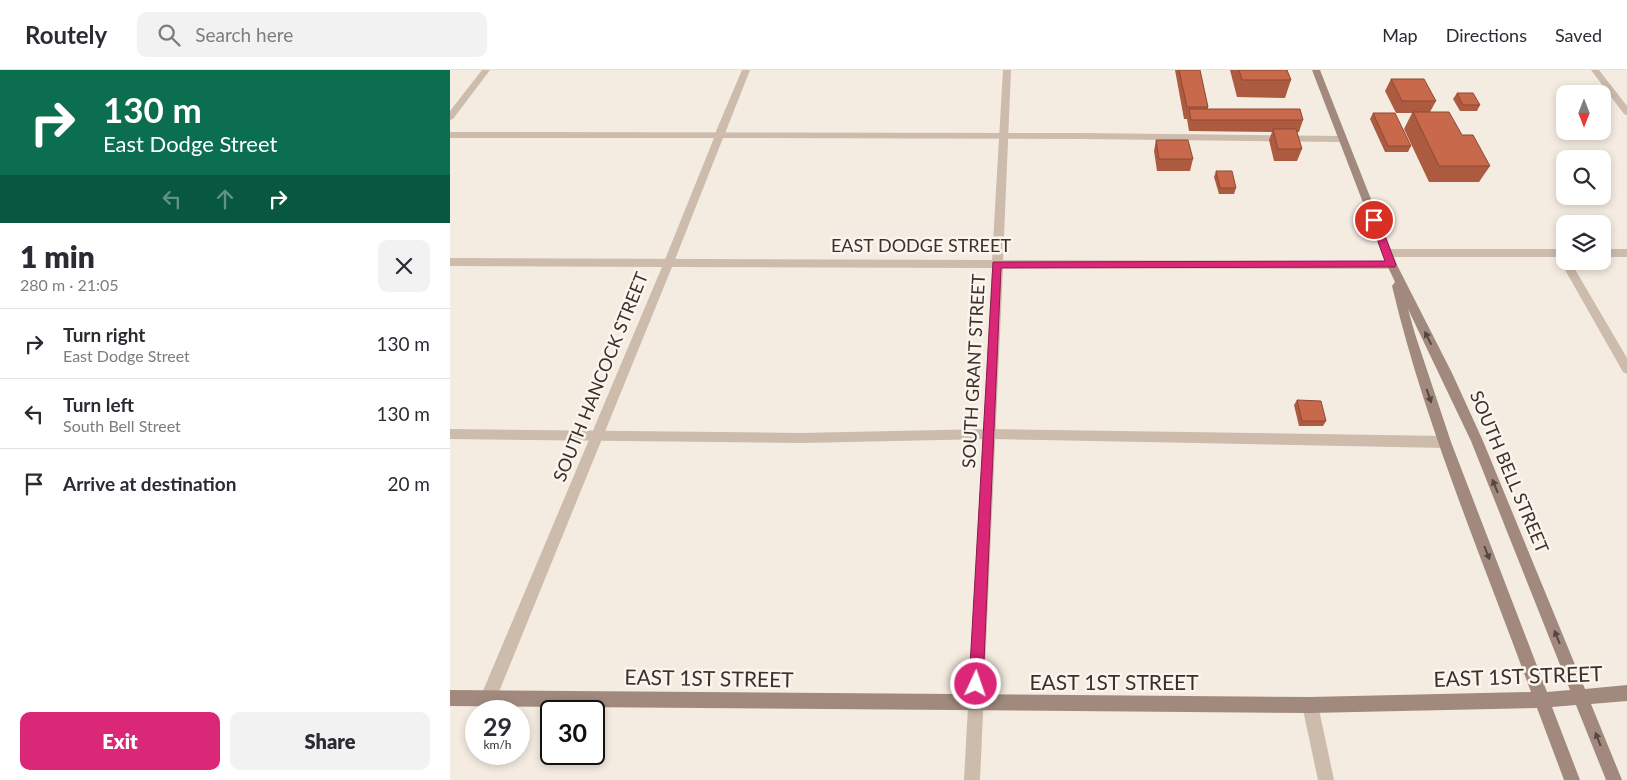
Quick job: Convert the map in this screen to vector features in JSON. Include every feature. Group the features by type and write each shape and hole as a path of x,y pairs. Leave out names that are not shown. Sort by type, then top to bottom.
{"main road":[{"name":"SOUTH BELL STREET","path":"1316,70 1389,259 1446,373 1477,441 1614,780"},
{"name":"SOUTH BELL STREET","path":"1389,259 1409,334 1445,442 1572,780"},
{"name":"EAST 1ST STREET","path":"450,698 975,704 1310,705 1542,700 1627,693"}],"street":[{"path":"450,117 486,70"},
{"name":"SOUTH HANCOCK STREET","path":"488,698 598,435 746,70"},
{"name":"SOUTH GRANT STREET","path":"972,780 1007,70"},
{"path":"1595,70 1627,112"},
{"path":"450,135 1342,139"},
{"path":"1611,253 1627,253"},
{"name":"EAST DODGE STREET","path":"450,262 997,264 1556,257"},
{"path":"1571,270 1627,369"},
{"path":"450,434 801,438 988,434 1445,442"},
{"path":"1310,705 1326,780"}],"building":[{"path":"1179,70 1200,70 1208,107 1187,107"},
{"path":"1239,70 1287,70 1291,80 1242,80"},
{"path":"1391,79 1424,79 1436,101 1402,101"},
{"path":"1457,93 1473,93 1480,105 1463,105"},
{"path":"1189,109 1300,109 1303,120 1191,120"},
{"path":"1413,112 1449,112 1462,135 1473,135 1490,166 1439,166"},
{"path":"1373,113 1395,113 1411,146 1388,146"},
{"path":"1273,129 1296,129 1302,149 1278,149"},
{"path":"1156,140 1188,140 1193,159 1159,159"},
{"path":"1216,171 1232,171 1236,188 1220,188"},
{"path":"1297,400 1321,401 1326,421 1302,421"}],"route":[{"path":"976,684 997,264 1392,265 1374,220"}]}
